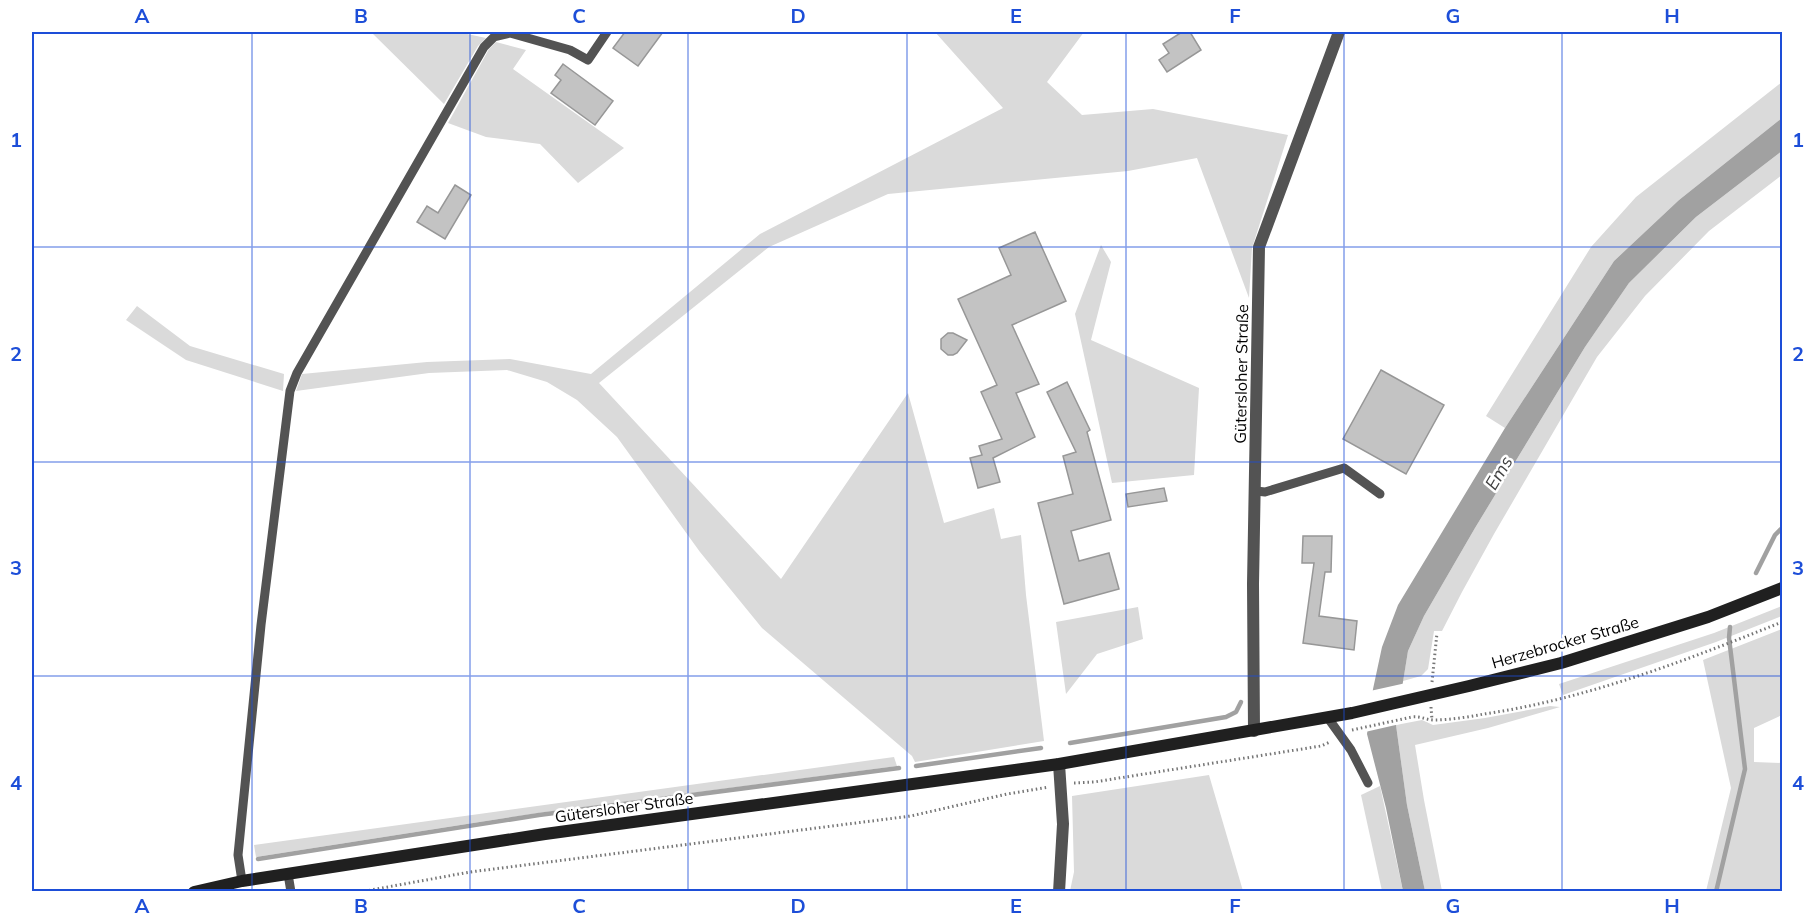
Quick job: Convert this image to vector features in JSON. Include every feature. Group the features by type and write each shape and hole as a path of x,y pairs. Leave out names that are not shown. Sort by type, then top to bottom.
{"main road":[{"name":"Herzebrocker Straße","path":"1352,713 1561,663 1708,617 1782,588"},
{"name":"Gütersloher Straße","path":"194,891 242,881 545,834 1059,764 1352,713"}],"street":[{"name":"Gütersloher Straße","path":"1254,731 1252,584 1256,491 1259,247 1339,32"},
{"path":"1059,764 1063,824 1059,891"}],"lane":[{"path":"242,881 238,855 261,626 291,391 297,373 484,47 495,37 510,33 570,50 588,60 607,32"},
{"path":"1256,491 1265,492 1344,468 1380,494"},
{"path":"1328,718 1344,734 1368,783"},
{"path":"288,874 291,891"}],"path":[{"path":"360,891 470,872 911,816 1007,794 1076,782 1094,782 1322,746 1344,734 1412,717 1420,716 1432,720 1548,703 1686,660 1782,622"},
{"path":"1431,695 1437,633"}],"shaded area":[{"path":"371,32 458,32 486,38 478,46 444,104"},
{"path":"935,32 1084,32 1047,82 1082,115 1153,109 1288,135 1252,248 1249,298 1197,158 1128,171 888,194 769,247 599,383 781,579 908,393 944,523 994,508 1001,539 1021,535 1044,741 915,762 912,756 762,628 700,552 617,437 577,400 547,382 507,370 429,373 296,391 302,374 427,362 510,359 591,374 760,234 1003,108"},
{"path":"496,42 526,50 513,69 624,148 578,183 540,144 486,137 448,123 489,49"},
{"path":"1782,82 1782,118 1679,200 1614,261 1505,428 1486,416 1591,247 1636,197"},
{"path":"1782,151 1782,175 1709,231 1645,296 1597,357 1494,534 1442,631 1434,631 1428,669 1421,676 1403,681 1408,651 1424,616 1585,347 1629,283 1696,217"},
{"path":"1101,245 1111,262 1091,340 1199,388 1194,475 1112,483 1075,314"},
{"path":"137,306 190,346 284,374 283,391 186,360 126,320"},
{"path":"1782,606 1782,616 1716,642 1563,695 1559,684 1714,633"},
{"path":"1138,607 1143,639 1097,654 1066,694 1056,622"},
{"path":"1782,629 1782,715 1754,728 1754,762 1782,763 1782,891 1706,891 1731,788 1703,660"},
{"path":"1550,706 1560,707 1488,728 1415,745 1442,891 1425,891 1407,805 1396,725 1422,720 1433,725"},
{"path":"894,757 897,766 538,813 256,857 254,845"},
{"path":"1209,775 1243,891 1070,891 1074,872 1072,796"},
{"path":"1380,786 1403,891 1382,891 1361,795"}],"water":[{"name":"Ems","path":"1782,118 1782,151 1696,217 1629,283 1585,347 1424,616 1408,651 1396,725 1407,805 1425,891 1403,891 1386,808 1367,734 1382,647 1398,605 1505,428 1614,261 1679,200"}],"pier":[{"path":"1406,683 1400,724 1365,732 1370,691"}],"building":[{"path":"625,32 663,32 638,66 613,48"},
{"path":"1182,32 1190,32 1201,50 1167,72 1159,60 1169,53 1163,44"},
{"path":"563,64 613,101 595,125 551,93 561,80 555,75"},
{"path":"455,185 471,195 445,239 417,222 427,206 438,213"},
{"path":"1035,232 1066,301 1012,325 1039,384 1016,393 1035,437 993,458 1000,482 978,488 970,458 982,455 979,446 1002,439 981,392 997,385 958,299 1011,275 999,248"},
{"path":"948,333 967,340 953,355 948,355 941,349 941,339"},
{"path":"1381,370 1444,405 1406,474 1343,439"},
{"path":"1067,382 1090,430 1087,432 1111,520 1071,531 1079,561 1109,553 1119,589 1064,604 1038,503 1073,494 1063,456 1076,452 1047,392"},
{"path":"1164,488 1167,501 1128,507 1126,494"},
{"path":"1303,536 1332,536 1331,572 1325,572 1319,616 1357,621 1354,650 1303,643 1314,563 1302,563"}],"waterway":[{"path":"1756,573 1775,535 1782,528"},
{"path":"1716,892 1745,769 1729,638 1730,627"},
{"path":"1070,743 1226,717 1236,712 1241,702"},
{"path":"916,766 1041,748"},
{"path":"258,859 539,815 899,768"}]}
